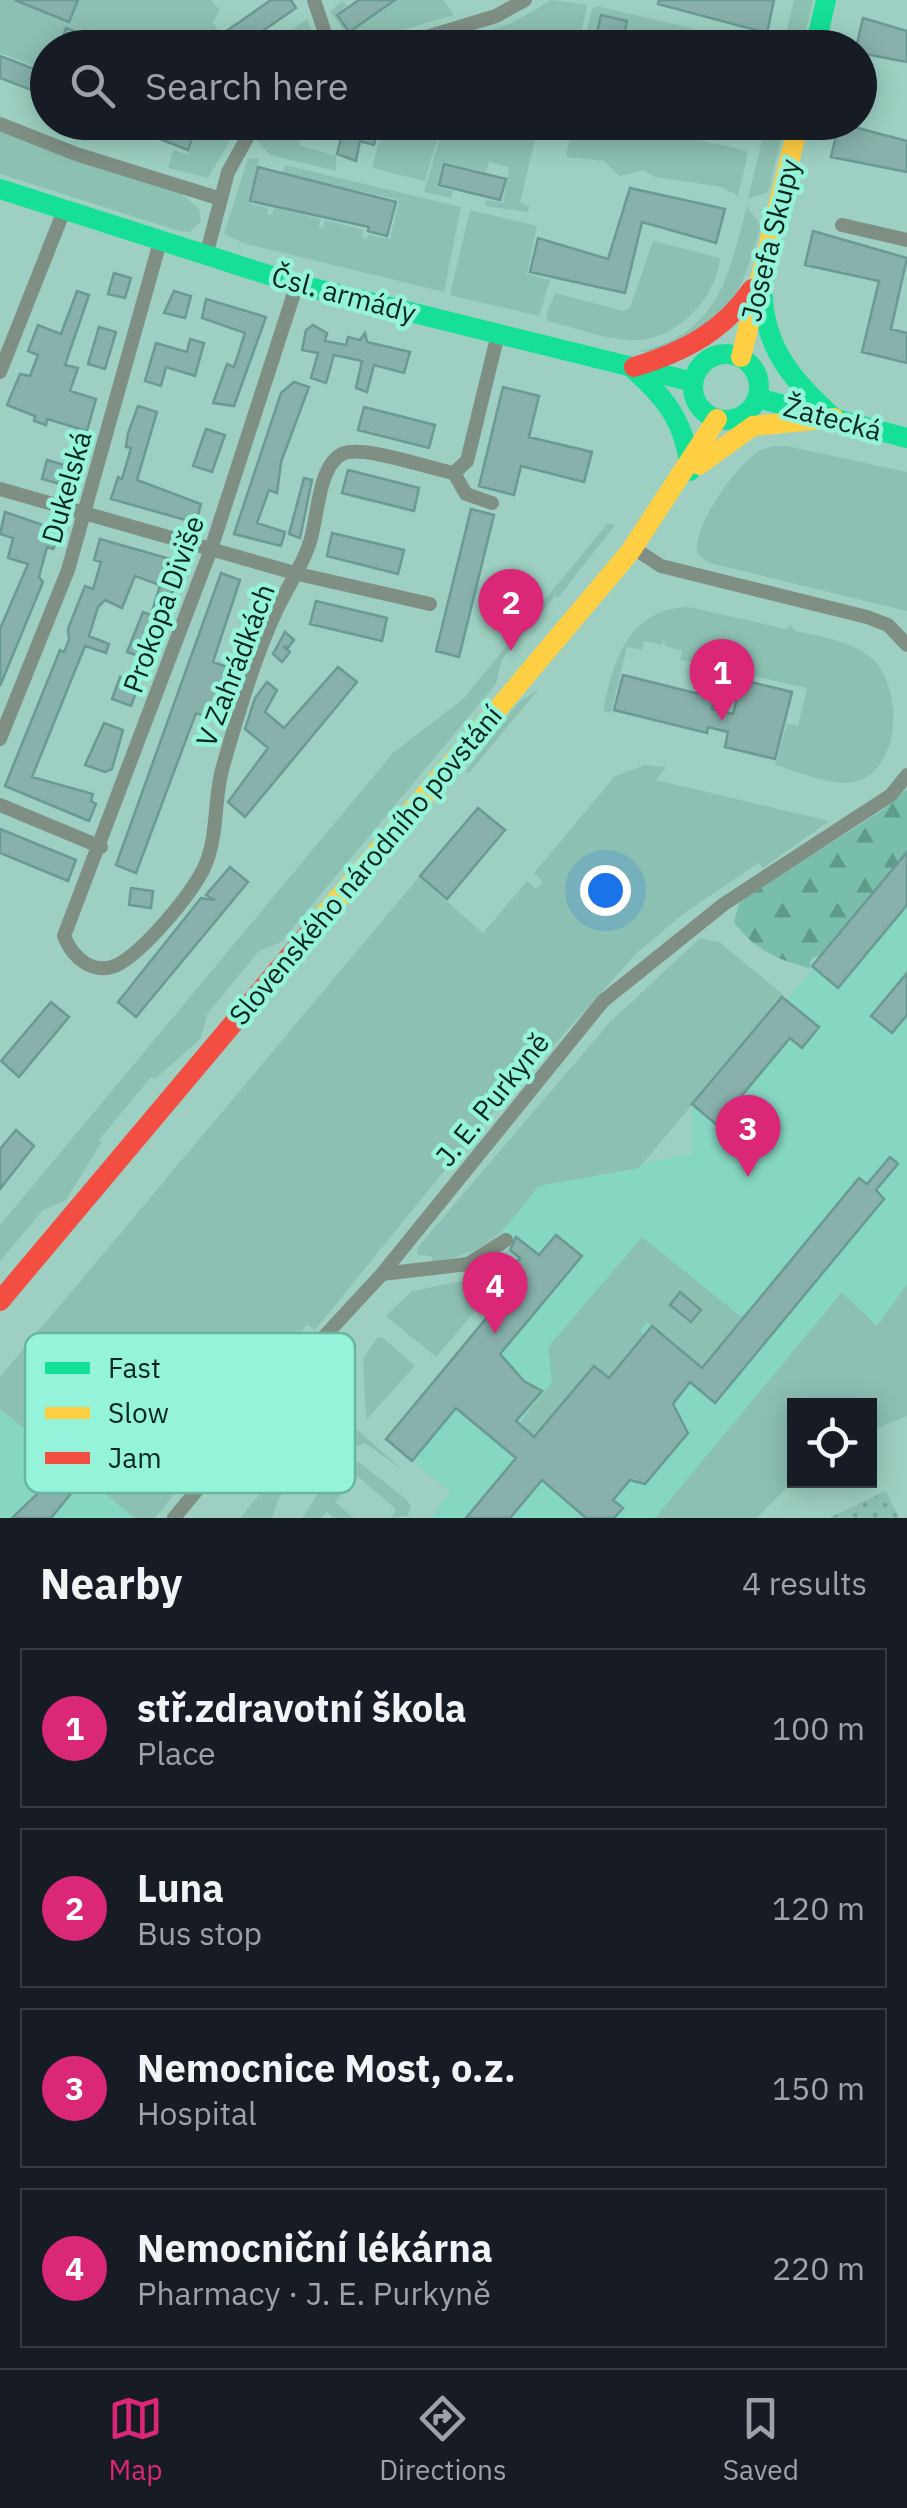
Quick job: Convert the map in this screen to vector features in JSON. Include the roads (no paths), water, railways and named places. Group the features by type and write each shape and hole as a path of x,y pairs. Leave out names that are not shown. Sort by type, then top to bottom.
{"street":[{"path":"314,0 324,30"},
{"path":"450,30 496,16 525,0"},
{"path":"820,30 826,0"},
{"path":"0,124 30,136"},
{"path":"41,140 221,198"},
{"path":"206,256 228,172 246,140"},
{"name":"Josefa Skupy","path":"741,356 794,140"},
{"name":"Čsl. armády","path":"0,189 63,213 297,284 693,382"},
{"path":"0,372 63,213"},
{"path":"842,224 907,240"},
{"name":"Dukelská","path":"0,740 68,570 160,242"},
{"path":"632,368 675,355 709,337 740,309 765,266"},
{"path":"765,266 762,321 777,358 801,389 834,418"},
{"name":"Prokopa Diviše","path":"64,936 101,847 210,548 297,284"},
{"path":"454,473 467,460 498,334"},
{"path":"741,356 759,378 758,398 746,414 718,419 696,401 693,382 710,357 741,356"},
{"path":"632,368 669,400 681,420 690,473 753,426 834,418"},
{"name":"Žatecká","path":"758,398 907,438"},
{"name":"Slovenského národního povstání","path":"0,1301 505,697 636,549 690,473 718,419"},
{"name":"V Zahrádkách","path":"64,936 71,954 79,960 111,968 134,955 202,874 212,848 214,806 222,768 278,608 298,574 328,468 342,454 359,451 454,473 466,494 492,503"},
{"path":"0,488 298,574 430,604"},
{"path":"636,549 661,566 907,628"},
{"path":"888,625 907,645"},
{"name":"J. E. Purkyně","path":"327,1333 382,1274 604,1001 712,913 891,795 907,775"},
{"path":"0,805 101,847"},
{"path":"382,1274 468,1264 506,1240"},
{"name":"J. E. Purkyně","path":"174,1518 195,1493"}],"place":[{"name":"Luna","path":"511,651"},
{"name":"stř.zdravotní škola","path":"722,721"},
{"name":"Nemocnice Most, o.z.","path":"748,1177"},
{"name":"Nemocniční lékárna","path":"495,1334"}]}
